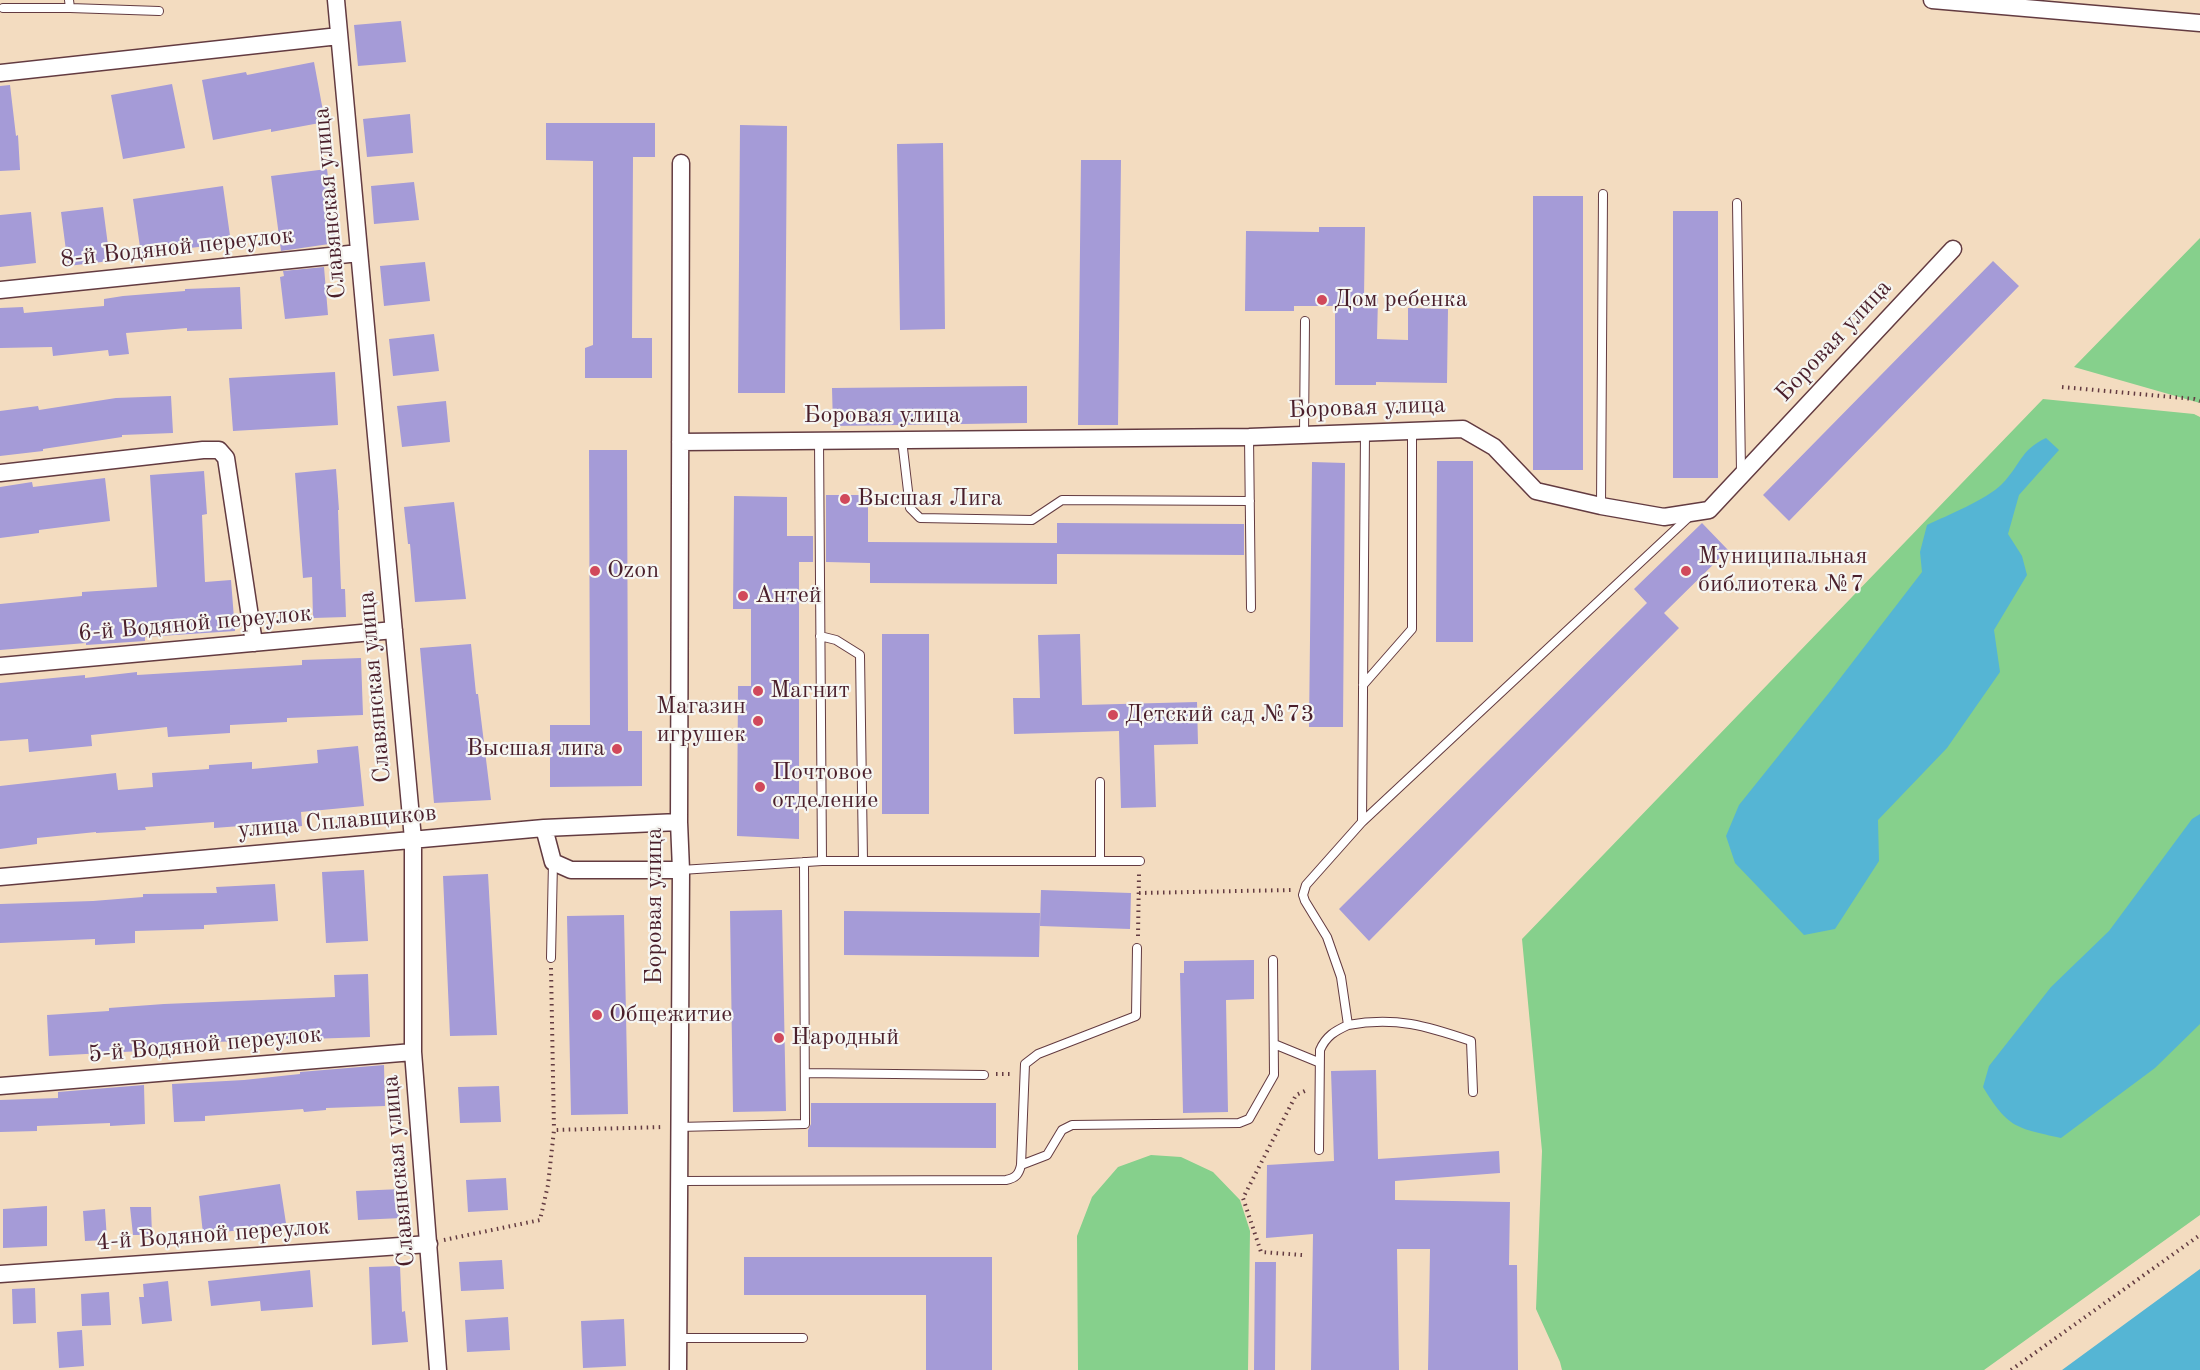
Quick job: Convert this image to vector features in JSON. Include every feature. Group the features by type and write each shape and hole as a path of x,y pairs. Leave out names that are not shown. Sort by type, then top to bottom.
{"street":[{"name":"Славянская улица","path":"336,0 413,839 413,1052 438,1370"},
{"path":"1932,0 2200,23"},
{"path":"0,73 339,36"},
{"name":"Боровая улица","path":"678,1370 681,163"},
{"name":"Боровая улица","path":"680,442 1249,437 1463,429 1494,447 1536,491 1664,517 1709,510 1953,249"},
{"name":"8-й Водяной переулок","path":"0,290 359,253"},
{"path":"0,473 219,450 226,458 254,643"},
{"name":"6-й Водяной переулок","path":"0,666 394,630"},
{"name":"улица Сплавщиков","path":"0,877 544,828 679,822"},
{"path":"544,828 553,862 570,870 681,870"},
{"name":"5-й Водяной переулок","path":"0,1086 413,1052"},
{"name":"4-й Водяной переулок","path":"0,1274 429,1244"}],"lane":[{"path":"3,8 69,4 159,11"},
{"path":"1601,506 1604,194"},
{"path":"1737,203 1741,476"},
{"path":"1304,434 1305,321"},
{"path":"1363,685 1412,629 1412,430"},
{"path":"1362,822 1365,432"},
{"path":"1249,437 1251,608"},
{"path":"819,440 822,861"},
{"path":"902,440 910,508 920,518 1032,520 1062,500 1250,501"},
{"path":"1348,1025 1341,977 1327,937 1305,901 1303,890 1362,822 1694,512"},
{"path":"820,636 836,640 860,655 864,861"},
{"path":"1100,782 1100,861"},
{"path":"681,870 822,861 1140,861"},
{"path":"551,958 553,862"},
{"path":"678,1127 805,1124 804,862"},
{"path":"678,1181 1013,1179 1019,1173 1022,1165 1025,1064 1038,1054 1136,1016 1137,948"},
{"path":"1022,1165 1047,1155 1062,1130 1072,1125 1245,1122 1252,1115 1274,1075 1273,960"},
{"path":"1319,1150 1318,1062 1320,1050 1323,1042 1332,1033 1348,1025 1370,1021 1422,1025 1471,1041 1473,1092"},
{"path":"1274,1044 1318,1062"},
{"path":"805,1073 984,1075"},
{"path":"678,1338 803,1338"}],"path":[{"path":"2062,387 2200,401"},
{"path":"1137,948 1140,861"},
{"path":"1139,894 1303,890"},
{"path":"429,1244 471,1233 540,1220 548,1185 554,1130 551,958"},
{"path":"984,1075 1023,1073"},
{"path":"1302,1255 1261,1252 1243,1198 1296,1095 1318,1085"},
{"path":"554,1130 678,1127"},
{"path":"2011,1370 2200,1235"}],"green space":[{"path":"2200,238 2200,403 2074,367"},
{"path":"2043,399 2194,414 2200,417 2200,1215 1984,1370 1562,1370 1536,1309 1542,1151 1522,939"},
{"path":"1151,1155 1181,1157 1213,1172 1240,1200 1250,1231 1248,1370 1078,1370 1077,1236 1092,1197 1118,1167"}],"water":[{"path":"2046,438 2059,450 2019,495 2008,534 2022,556 2027,575 1994,630 2000,672 1947,748 1878,820 1879,861 1835,929 1804,935 1735,863 1726,836 1739,805 1922,572 1920,552 1927,525 1966,507 1995,490 2008,477 2025,453"},
{"path":"2200,814 2200,1024 2155,1068 2061,1138 2033,1132 2014,1124 1999,1111 1983,1087 1989,1066 2051,987 2109,931 2192,819"},
{"path":"2200,1269 2200,1370 2062,1370"}],"building":[{"path":"401,21 406,62 358,66 354,25"},
{"path":"314,62 325,122 213,140 202,80 246,72 247,75"},
{"path":"172,84 185,148 123,159 111,95"},
{"path":"10,85 16,136 18,135 20,170 0,171 0,86"},
{"path":"410,114 413,153 367,157 363,119"},
{"path":"546,123 655,123 655,157 633,157 632,338 652,338 652,378 585,378 585,348 593,345 593,161 546,160"},
{"path":"740,125 787,126 785,393 738,393"},
{"path":"943,143 945,329 900,330 897,144"},
{"path":"1081,160 1121,160 1118,425 1078,425"},
{"path":"327,169 336,243 281,251 271,176"},
{"path":"414,182 419,220 374,224 371,186"},
{"path":"223,186 231,243 141,254 133,199"},
{"path":"1533,196 1583,196 1583,470 1533,470"},
{"path":"103,207 110,261 68,266 61,212"},
{"path":"1673,211 1718,211 1718,478 1673,478"},
{"path":"31,212 36,263 0,267 0,215"},
{"path":"1319,227 1365,227 1364,298 1378,298 1377,339 1408,340 1408,308 1448,309 1447,383 1376,382 1376,385 1335,385 1335,306 1294,306 1294,311 1245,311 1246,231 1319,232"},
{"path":"1993,261 2019,286 1789,521 1763,495"},
{"path":"425,262 430,301 384,306 380,266"},
{"path":"324,267 328,315 285,319 280,277 284,276 283,271"},
{"path":"240,287 242,329 187,331 187,328 126,333 129,354 109,356 108,350 53,356 52,347 0,348 0,308 23,307 24,313 104,306 104,299 123,296 185,291 185,289"},
{"path":"434,334 439,371 393,376 389,339"},
{"path":"335,372 338,425 233,431 229,378"},
{"path":"1027,386 1027,423 833,426 832,388"},
{"path":"171,396 173,433 122,435 122,437 43,449 43,451 0,456 0,411 38,406 39,410 116,398"},
{"path":"446,401 450,442 402,447 397,406"},
{"path":"589,450 627,450 628,731 642,731 642,786 550,787 550,725 590,725"},
{"path":"1437,461 1473,461 1473,642 1436,642"},
{"path":"1312,462 1345,463 1343,727 1309,727"},
{"path":"336,469 341,589 345,589 346,617 313,618 312,577 303,578 295,473"},
{"path":"204,471 207,514 202,515 205,582 231,580 235,631 145,637 145,641 0,650 0,604 82,596 82,592 157,587 150,475"},
{"path":"105,478 110,521 39,530 39,533 0,538 0,487 32,482 33,487"},
{"path":"826,495 868,495 868,542 1057,543 1057,584 870,583 870,563 826,562"},
{"path":"734,496 787,497 787,536 813,536 813,562 799,562 799,839 737,836 738,686 751,686 751,609 733,609"},
{"path":"454,502 466,599 415,602 404,507"},
{"path":"1057,523 1244,524 1244,555 1057,554"},
{"path":"1702,523 1728,550 1664,613 1679,628 1369,941 1339,909 1647,603 1634,589"},
{"path":"882,634 929,634 929,814 882,814"},
{"path":"1080,634 1082,705 1197,702 1198,744 1154,745 1156,807 1121,808 1119,731 1014,734 1013,698 1040,698 1038,635"},
{"path":"471,644 491,800 434,803 420,648"},
{"path":"361,658 363,715 287,718 287,722 230,725 230,733 168,737 167,727 91,735 92,746 29,752 28,739 0,741 0,683 85,675 85,678 137,672 137,675 302,665 302,660"},
{"path":"358,746 364,806 301,812 302,826 267,829 267,824 214,828 214,822 145,827 146,830 37,838 37,844 0,849 0,786 116,773 118,790 153,787 152,773 209,769 209,765 252,762 252,769 318,763 317,750"},
{"path":"364,870 368,941 326,943 322,872"},
{"path":"488,874 497,1035 450,1036 443,876"},
{"path":"275,884 278,921 204,925 204,929 135,931 135,943 95,945 95,939 0,943 0,904 93,901 143,897 143,894 217,893 216,887"},
{"path":"1041,890 1131,893 1130,929 1040,926"},
{"path":"782,910 786,1111 733,1112 730,911"},
{"path":"844,911 1040,913 1039,957 844,955"},
{"name":"Общежитие","path":"624,915 628,1114 571,1115 567,916"},
{"path":"1254,960 1254,999 1226,1000 1228,1112 1183,1113 1180,973 1184,973 1184,961"},
{"path":"368,974 370,1037 213,1042 213,1046 141,1048 141,1051 49,1056 47,1015 109,1011 109,1008 164,1004 335,997 334,975"},
{"path":"384,1065 385,1106 205,1116 205,1121 174,1122 172,1084 244,1080 300,1074 300,1072"},
{"path":"1376,1070 1378,1159 1499,1151 1500,1173 1395,1181 1395,1200 1510,1202 1509,1265 1517,1265 1518,1370 1428,1370 1430,1249 1397,1249 1399,1370 1311,1370 1313,1234 1266,1238 1267,1165 1334,1161 1331,1071"},
{"path":"144,1085 145,1124 37,1126 37,1131 0,1132 0,1100 58,1098 58,1092"},
{"path":"499,1086 501,1122 460,1123 458,1087"},
{"path":"811,1103 996,1103 996,1148 808,1147"},
{"path":"506,1178 508,1210 468,1212 466,1180"},
{"path":"280,1184 287,1230 243,1236 242,1230 203,1234 199,1196"},
{"path":"401,1189 402,1218 358,1220 356,1191"},
{"path":"47,1206 47,1246 3,1248 3,1209"},
{"path":"130,1207 151,1207 152,1235 133,1235"},
{"path":"105,1209 107,1240 85,1241 83,1211"},
{"path":"744,1257 992,1257 992,1370 926,1370 926,1295 744,1295"},
{"path":"502,1260 504,1289 461,1291 459,1262"},
{"path":"1255,1262 1276,1262 1275,1370 1254,1370"},
{"path":"400,1266 402,1312 405,1311 408,1342 372,1345 369,1267"},
{"path":"310,1270 313,1307 261,1311 260,1301 211,1306 208,1281"},
{"path":"168,1281 172,1321 142,1324 139,1297 144,1297 143,1284"},
{"path":"35,1288 36,1323 13,1324 12,1289"},
{"path":"109,1292 111,1325 82,1326 81,1294"},
{"path":"508,1317 510,1350 467,1352 465,1320"},
{"path":"624,1319 626,1366 583,1368 581,1321"},
{"path":"82,1330 84,1366 59,1368 57,1332"}],"place":[{"name":"Дом ребенка","path":"1322,300"},
{"name":"Высшая Лига","path":"845,499"},
{"name":"Ozon","path":"595,571"},
{"name":"Муниципальная библиотека №7","path":"1686,571"},
{"name":"Антей","path":"743,596"},
{"name":"Магнит","path":"758,691"},
{"name":"Детский сад №73","path":"1113,715"},
{"name":"Магазин игрушек","path":"758,721"},
{"name":"Высшая лига","path":"617,749"},
{"name":"Почтовое отделение","path":"760,787"},
{"name":"Общежитие","path":"597,1015"},
{"name":"Народный","path":"779,1038"}]}
